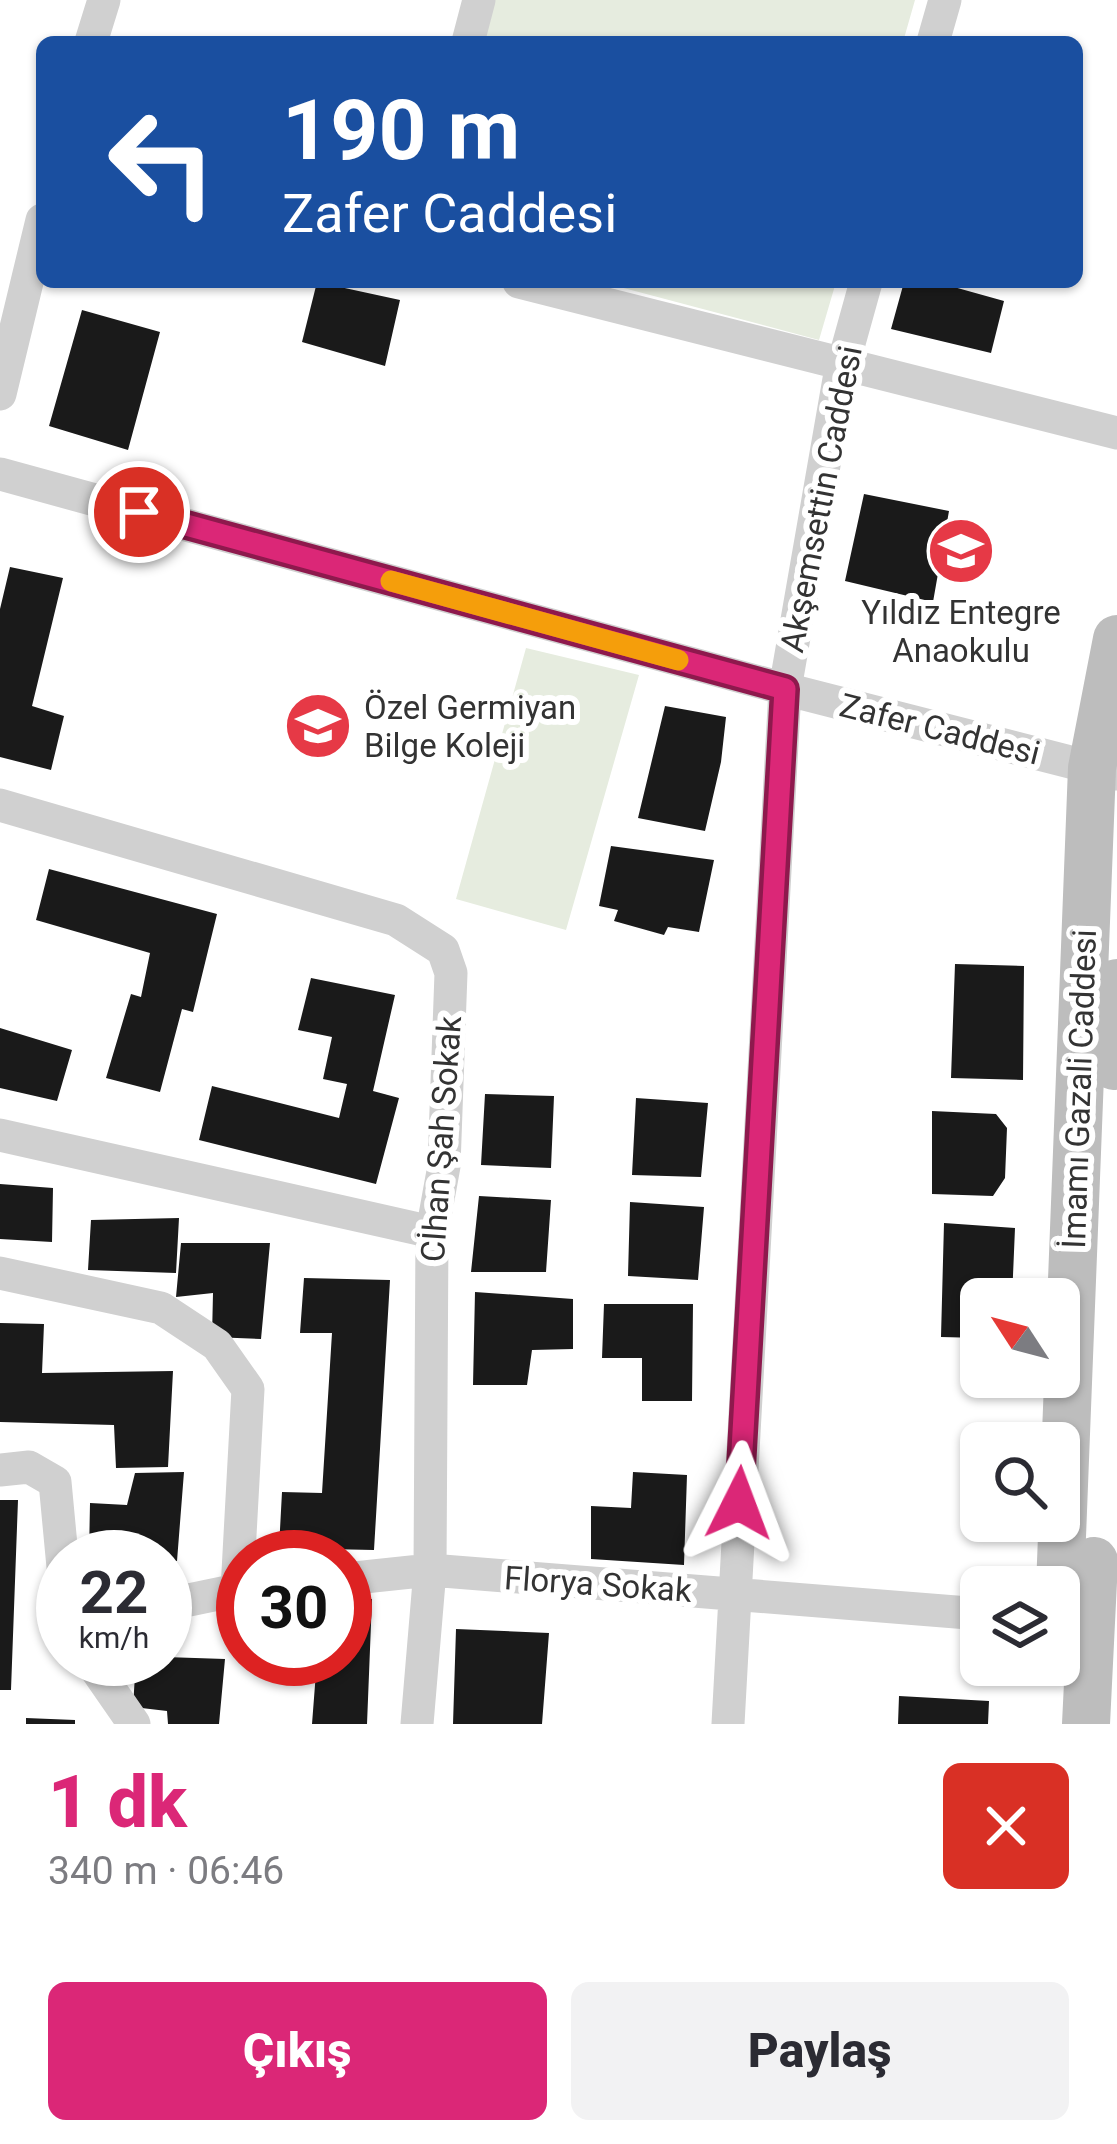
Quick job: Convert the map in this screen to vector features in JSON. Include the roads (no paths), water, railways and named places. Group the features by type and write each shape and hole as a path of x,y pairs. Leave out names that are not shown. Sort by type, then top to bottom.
{"main road":[{"name":"İmamı Gazali Caddesi","path":"1086,1724 1082,1620 1104,771 1117,639"},
{"name":"İmamı Gazali Caddesi","path":"1082,1620 1117,983"},
{"path":"1053,1724 1055,1686"}],"street":[{"path":"93,36 104,0"},
{"path":"470,36 479,0"},
{"path":"936,36 945,0"},
{"path":"0,394 36,245"},
{"path":"543,288 1117,433"},
{"name":"Akşemsettin Caddesi","path":"728,1724 785,689 843,364 864,288"},
{"name":"Zafer Caddesi","path":"0,474 785,689 1104,771"},
{"name":"Cİhan Şah Sokak","path":"0,805 396,920 443,950 451,973 450,1016 444,1166 432,1232 430,1570 417,1724"},
{"path":"0,1135 432,1232"},
{"path":"0,1274 161,1308 217,1345 248,1390 242,1530"},
{"path":"0,1470 28,1467 55,1482 60,1530"},
{"name":"Florya Sokak","path":"372,1576 430,1570 960,1612"},
{"path":"108,1686 134,1724"}],"place":[{"name":"Yıldız Entegre Anaokulu","path":"961,551"},
{"name":"Özel Germiyan Bilge Koleji","path":"318,726"}]}
